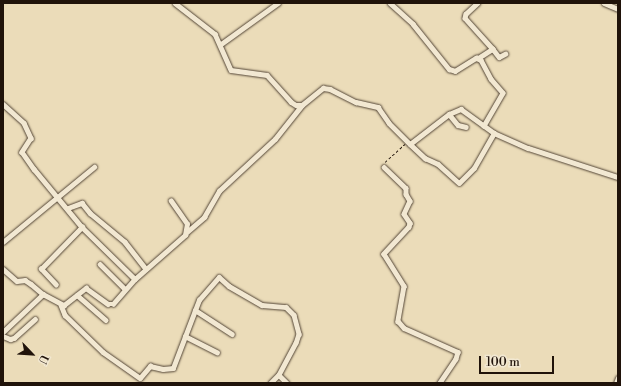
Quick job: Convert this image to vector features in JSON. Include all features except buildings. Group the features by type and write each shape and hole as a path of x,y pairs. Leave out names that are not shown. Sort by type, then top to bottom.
{"street":[{"path":"175,3 215,34 221,44 231,70 267,75 290,102 302,105"},
{"path":"221,44 278,3"},
{"path":"390,3 413,24 449,69 455,71 493,49"},
{"path":"478,3 468,12 465,18 499,57 505,54"},
{"path":"604,3 618,9"},
{"path":"479,58 491,79 503,93 484,126"},
{"path":"61,305 86,288 111,304 135,279 204,217 220,191 275,139 302,105 323,88 356,102 374,105 408,143 425,158 438,164 459,184 474,168 494,133"},
{"path":"3,104 24,123 31,138 22,152 82,227 135,279"},
{"path":"408,143 449,114 461,109 494,133 556,159 618,177"},
{"path":"449,114 458,125 466,127"},
{"path":"384,167 406,188 406,194 410,201 404,214 410,226 384,254 404,286 398,321 404,328 458,352 440,383"},
{"path":"3,242 94,168"},
{"path":"171,201 187,224 187,232"},
{"path":"68,208 82,202 90,213 125,242 146,269"},
{"path":"56,285 41,269 82,227"},
{"path":"100,264 125,289"},
{"path":"4,272 20,282 25,280 42,294 61,305 65,315 103,352 137,377 142,377 150,366 162,369 173,368 199,300 219,277 229,286 262,304 280,306 291,310 299,334 279,375 271,383"},
{"path":"3,332 42,294"},
{"path":"77,295 106,320"},
{"path":"195,310 232,334"},
{"path":"3,336 10,339 14,338 35,319"},
{"path":"185,336 217,352"},
{"path":"279,375 287,383"},
{"path":"616,383 618,378"}],"path":[{"path":"384,167 384,163 408,143"}]}
